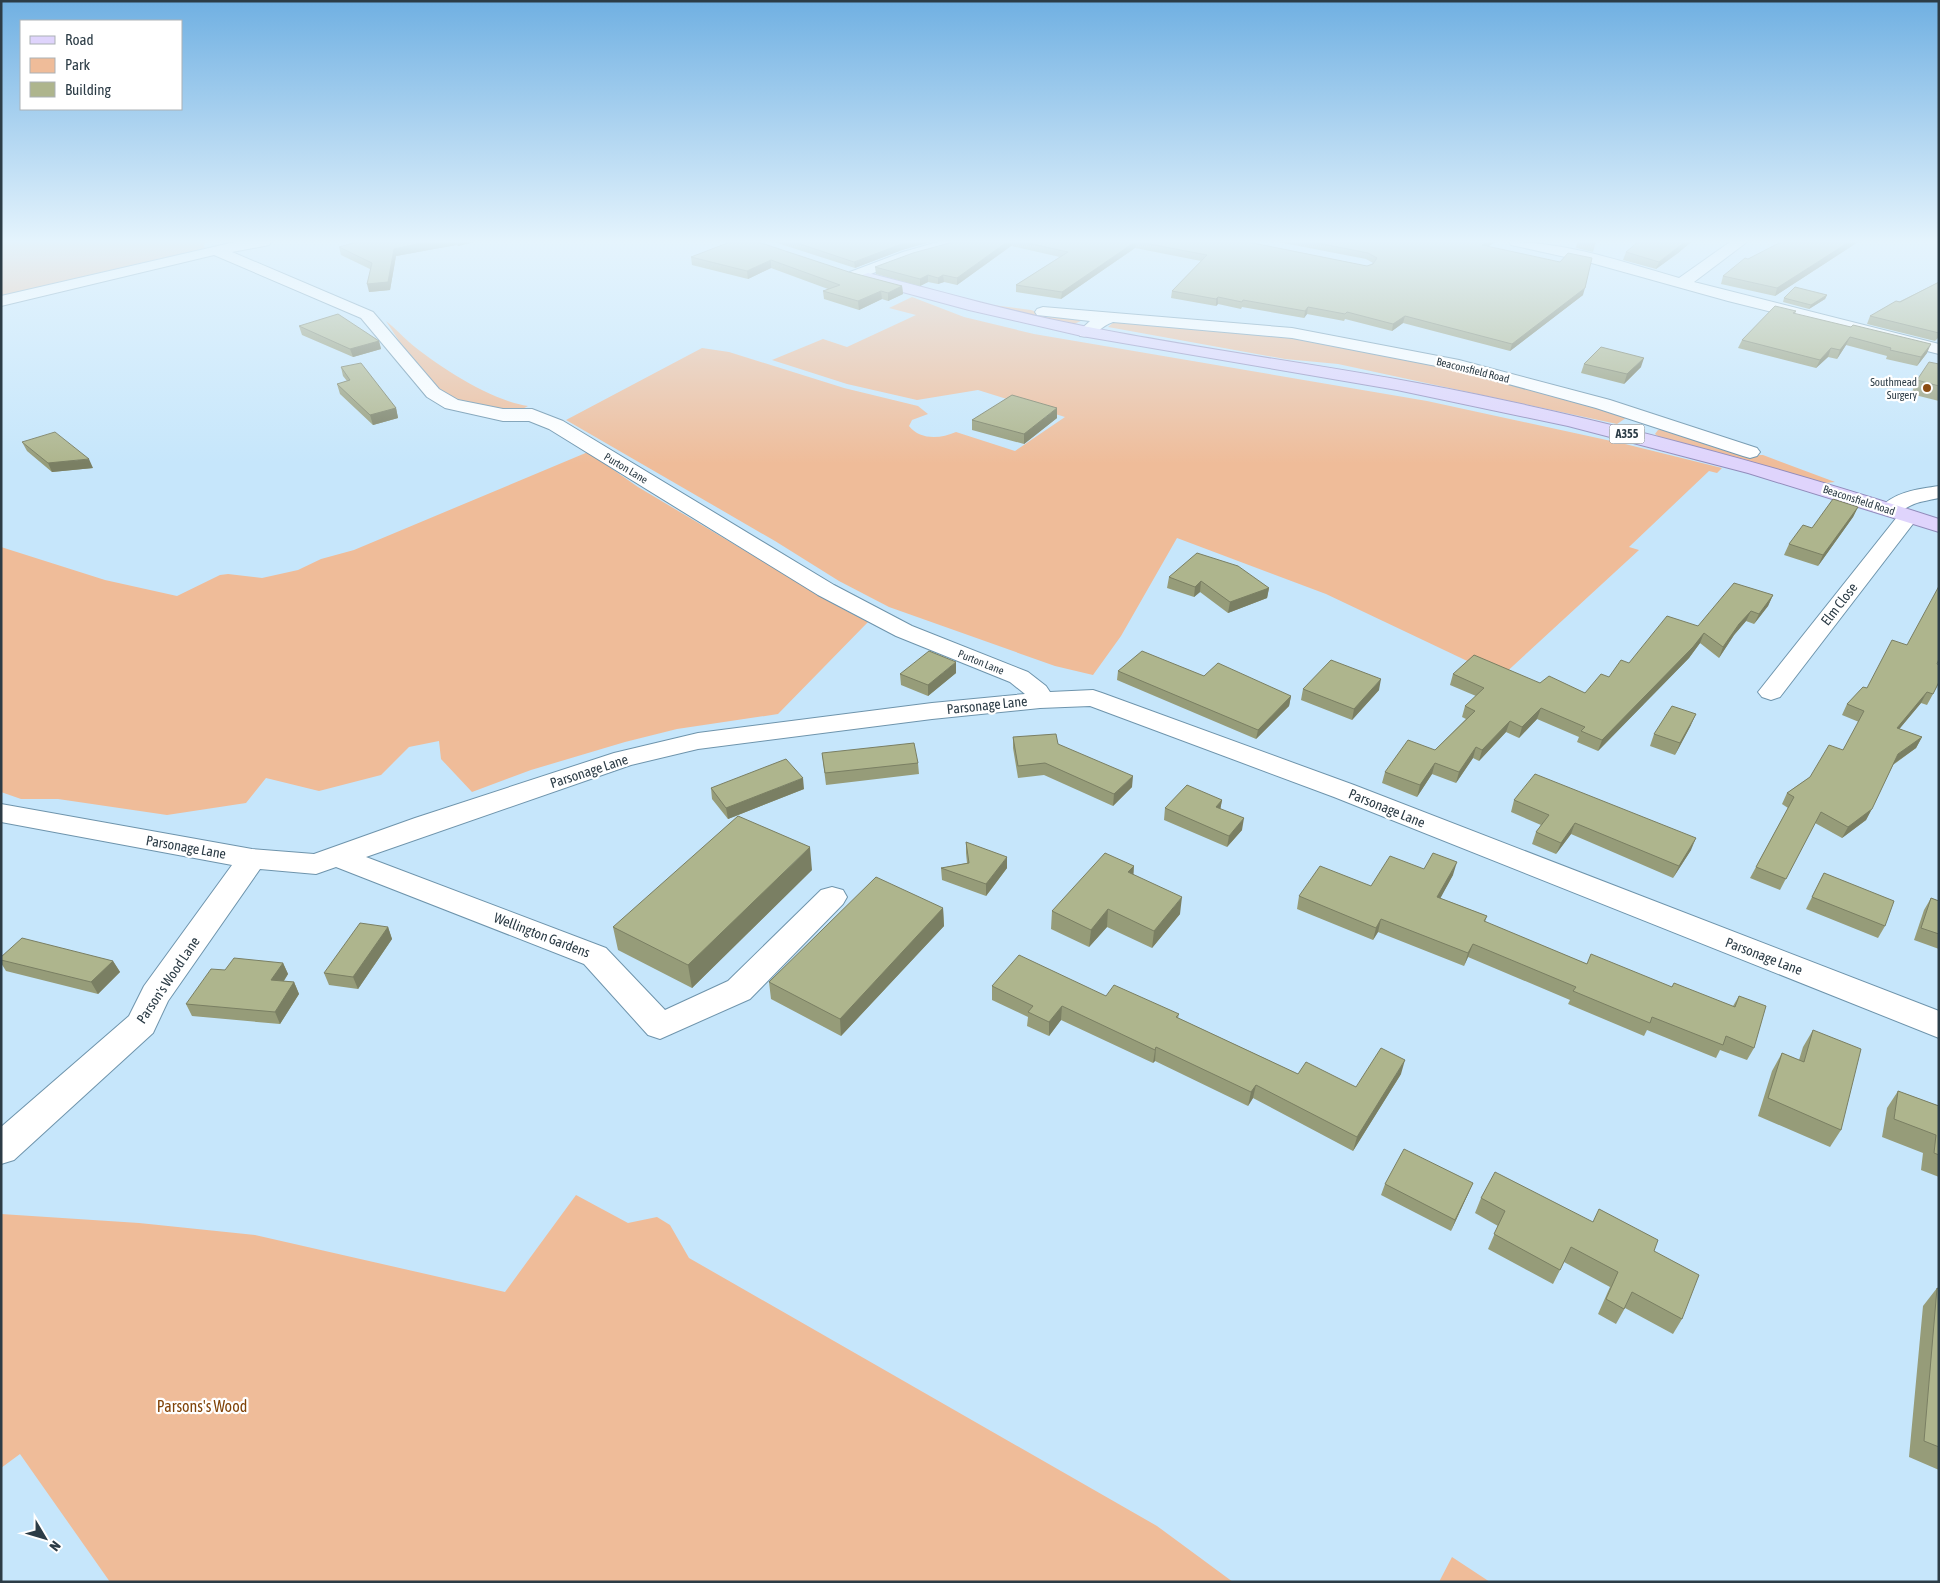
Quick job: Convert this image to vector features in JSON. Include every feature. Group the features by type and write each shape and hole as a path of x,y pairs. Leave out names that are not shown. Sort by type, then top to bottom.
{"main road":[{"name":"Beaconsfield Road","path":"1014,316 1086,332 1440,393 1635,436 1785,477 1939,526"}],"street":[{"name":"Purton Lane","path":"368,316 433,393 452,404 503,415 532,415 556,425 826,590 904,631 1018,678 1037,691 1040,700"},
{"name":"Beaconsfield Road","path":"1084,316 1319,336 1458,365 1603,404 1750,452"},
{"path":"1806,316 1939,349"},
{"path":"1086,332 1106,318"},
{"path":"1635,436 1652,420"},
{"path":"1899,512 1900,501 1912,496 1939,492"},
{"name":"Elm Close","path":"1771,692 1899,512"},
{"name":"Parsonage Lane","path":"1,813 252,859 316,864 623,759 698,741 932,711 1040,700 1092,698 1344,791 1939,1024"},
{"name":"Wellington Gardens","path":"335,856 596,956 660,1026 739,990 832,897"},
{"name":"Parson's Wood Lane","path":"1,1149 141,1024 155,994 252,859"}],"green space":[{"path":"914,316 961,316 1034,334 1427,401 1625,444 1722,468 1717,473 1709,471 1629,547 1639,550 1501,677 1326,594 1177,538 1121,636 1093,675 1055,666 889,607 839,581 775,541 566,420 702,348 729,352 844,388 918,406 928,414 912,420 909,426 924,436 937,437 956,432 1015,451 1065,417 978,390 917,400 847,384 772,360 823,339 847,347"},
{"path":"1033,316 1061,316 1085,319 1072,325"},
{"path":"1116,320 1261,332 1370,350 1457,369 1629,416 1617,424 1338,364 1285,359 1108,327"},
{"path":"386,321 409,342 449,371 482,390 514,403 528,406 515,413 453,402 437,388 403,347"},
{"path":"1658,430 1666,430 1726,451 1763,455 1835,482 1825,483 1662,439 1655,434"},
{"path":"588,452 638,487 868,622 778,714 677,729 625,742 531,770 472,792 441,759 439,741 409,747 381,775 319,791 266,778 246,803 167,815 58,799 21,799 1,792 1,547 105,580 177,596 220,575 228,574 262,578 298,570 321,559 354,550"},
{"name":"Parsons's Wood","path":"576,1195 628,1223 657,1217 670,1225 689,1258 1157,1526 1233,1582 110,1582 20,1454 1,1468 1,1214 139,1223 255,1235 505,1292"},
{"path":"1452,1557 1490,1582 1439,1582"}],"building":[{"path":"332,316 341,316 379,341 350,349 299,326"},
{"path":"1362,316 1549,316 1512,344 1405,316 1393,324"},
{"path":"1765,316 1805,316 1851,327 1853,325 1931,344 1921,357 1890,350 1891,348 1850,337 1840,350 1831,348 1820,360 1742,340"},
{"path":"1870,316 1939,316 1939,333"},
{"path":"1601,347 1644,358 1627,374 1584,364"},
{"path":"1929,362 1939,364 1939,386 1917,380"},
{"path":"361,363 396,408 370,415 337,384 350,380 341,367"},
{"path":"1012,395 1057,408 1024,434 972,420"},
{"path":"55,432 89,459 48,463 22,442"},
{"path":"1833,499 1858,507 1823,555 1789,544 1803,525 1812,528"},
{"path":"1197,553 1238,566 1269,588 1230,602 1201,581 1195,587 1169,577"},
{"path":"1734,583 1773,595 1759,614 1751,611 1723,647 1704,633 1693,647 1602,740 1581,731 1585,727 1541,708 1522,727 1510,721 1482,750 1476,747 1459,772 1435,763 1420,785 1385,772 1408,740 1435,750 1475,711 1465,706 1484,688 1453,674 1474,655 1540,683 1549,676 1585,693 1601,674 1609,677 1621,660 1629,663 1667,616 1698,626"},
{"path":"1939,586 1939,659 1937,664 1939,665 1939,682 1933,694 1927,692 1897,728 1922,737 1898,754 1872,809 1848,827 1821,812 1786,879 1756,867 1794,797 1787,793 1810,777 1829,745 1843,750 1864,711 1847,704 1863,687 1867,688 1892,640 1907,645"},
{"path":"929,651 956,662 928,685 900,674"},
{"path":"1142,651 1204,676 1218,663 1291,696 1258,730 1118,671"},
{"path":"1331,660 1381,679 1354,709 1303,689"},
{"path":"1672,706 1696,714 1680,743 1654,734"},
{"path":"1056,734 1058,744 1133,776 1114,794 1045,763 1018,766 1013,737"},
{"path":"914,743 918,763 825,773 822,753"},
{"path":"786,759 803,778 726,808 711,788"},
{"path":"1535,774 1696,838 1679,866 1575,823 1561,843 1536,832 1549,815 1514,800"},
{"path":"1187,785 1222,800 1216,807 1244,818 1229,836 1165,808"},
{"path":"738,816 810,847 688,965 613,927"},
{"path":"966,842 1007,857 986,884 941,868 969,863"},
{"path":"1105,853 1134,866 1128,872 1182,897 1154,931 1108,909 1091,930 1052,911"},
{"path":"1433,853 1457,862 1437,897 1487,916 1484,921 1587,964 1591,954 1672,987 1674,983 1735,1007 1739,996 1766,1006 1754,1048 1726,1036 1723,1045 1652,1017 1650,1023 1573,991 1576,987 1473,944 1468,953 1381,919 1376,928 1299,896 1320,866 1371,886 1390,856 1424,869"},
{"path":"1824,873 1894,901 1885,926 1812,897"},
{"path":"876,877 943,908 840,1019 769,982"},
{"path":"1931,898 1939,901 1939,934 1921,928"},
{"path":"360,923 388,927 353,977 324,973"},
{"path":"22,938 113,961 91,982 1,960 1,957"},
{"path":"1019,955 1106,996 1114,985 1179,1014 1176,1017 1298,1074 1306,1062 1356,1087 1381,1048 1405,1060 1357,1137 1256,1085 1251,1092 1156,1047 1155,1050 1062,1006 1049,1022 1028,1012 1033,1006 992,986"},
{"path":"234,958 283,963 271,980 294,982 275,1012 186,1004 211,969 225,970"},
{"path":"1813,1030 1861,1049 1841,1130 1768,1098 1782,1053 1804,1062"},
{"path":"1898,1091 1939,1106 1939,1155 1934,1153 1936,1135 1894,1119"},
{"path":"1404,1149 1473,1183 1455,1220 1385,1184"},
{"path":"1495,1172 1593,1222 1599,1209 1658,1240 1654,1251 1699,1275 1682,1319 1632,1292 1624,1309 1606,1299 1618,1272 1571,1247 1560,1270 1494,1234 1505,1211 1481,1198"},
{"path":"1937,1288 1939,1289 1939,1447 1924,1441"}],"place":[{"name":"Southmead Surgery","path":"1927,388"}]}
